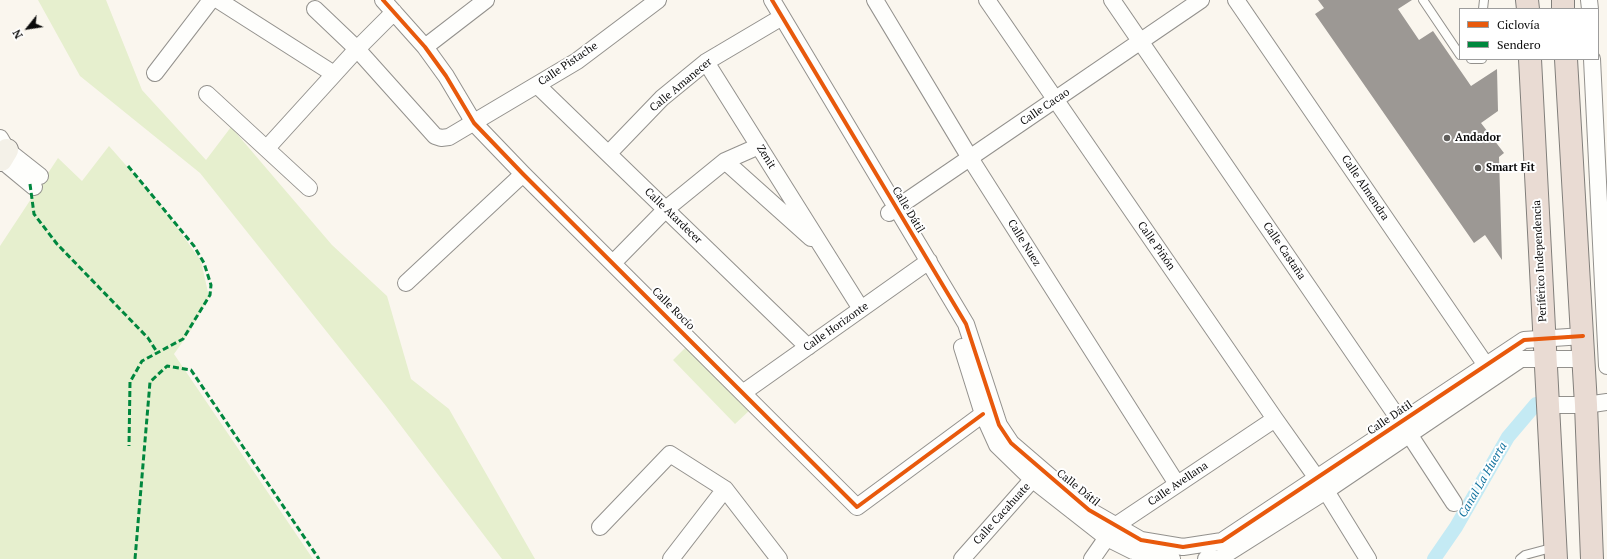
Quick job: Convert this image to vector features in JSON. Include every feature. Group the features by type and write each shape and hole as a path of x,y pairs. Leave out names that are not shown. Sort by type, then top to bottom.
{"highway":[{"name":"Periférico Independencia","path":"1530,60 1544,360 1556,553"},
{"path":"1566,60 1584,359 1597,404 1592,559"}],"street":[{"path":"155,73 211,0"},
{"path":"218,0 334,74"},
{"name":"Calle Rocío","path":"383,0 425,47 446,76 474,123 523,174 857,506 983,414"},
{"path":"425,47 486,0"},
{"name":"Calle Pistache","path":"315,8 357,49 435,136 441,138 449,137 474,123 577,61 658,0"},
{"name":"Calle Dátil","path":"761,0 778,19 925,264 966,324 1000,425 1011,443 1037,474"},
{"name":"Calle Dátil","path":"772,0 778,19"},
{"name":"Calle Nuez","path":"876,0 970,158 1177,484"},
{"name":"Calle Piñón","path":"987,0 1275,420 1322,485 1368,559"},
{"name":"Calle Castaña","path":"1112,0 1405,428 1454,503"},
{"name":"Calle Cacao","path":"893,210 1056,101 1201,0"},
{"name":"Calle Almendra","path":"1236,0 1490,371"},
{"path":"267,148 357,49 394,12"},
{"name":"Calle Amanecer","path":"610,153 662,98 706,62 778,19"},
{"path":"1592,60 1607,366"},
{"name":"Zenit","path":"706,62 861,310"},
{"name":"Calle Atardecer","path":"537,85 610,153 808,347"},
{"path":"208,94 309,188"},
{"path":"612,262 666,209 725,161 759,146"},
{"path":"1,153 37,182"},
{"name":"Zenit","path":"725,161 826,252"},
{"path":"406,283 523,174"},
{"name":"Calle Dátil","path":"925,264 953,320 983,414 996,445 1089,510 1133,551 1172,559"},
{"name":"Calle Horizonte","path":"744,392 925,264"},
{"name":"Calle Dátil","path":"1206,559 1220,558 1322,485 1490,371 1524,340 1582,336"},
{"name":"Calle Dátil","path":"1490,371 1521,359 1584,359"},
{"path":"1548,405 1597,404"},
{"name":"Calle Avellana","path":"1092,559 1111,532 1177,484 1275,420"},
{"path":"600,527 670,454 725,489 779,559"},
{"name":"Calle Cacahuate","path":"962,559 1037,474"},
{"name":"Calle Dátil","path":"1111,532 1141,540 1183,547 1222,542 1322,485"},
{"path":"671,559 725,489"}],"lane":[{"path":"1423,0 1459,53"},
{"path":"1452,42 1459,38"},
{"path":"1520,559 1525,555 1556,553"}],"green space":[{"path":"38,0 106,0 142,90 206,160 231,127 332,245 387,296 411,379 449,409 535,559 502,559 386,406 200,173 80,76"},
{"path":"109,146 161,205 201,261 209,297 189,333 174,354 313,559 0,559 0,246 58,158 82,181"},
{"path":"688,345 751,409 735,424 673,360"}],"building":[{"name":"Andador","path":"1318,0 1412,0 1398,9 1419,40 1433,31 1471,86 1497,69 1498,111 1481,123 1504,153 1499,157 1502,260 1485,235 1474,243 1315,14 1324,8"}],"waterway":[{"name":"Canal La Huerta","path":"1434,559 1456,527 1508,437 1536,404"}],"marked path":[{"path":"128,166 194,246 204,263 211,285 210,295 183,339 142,361 130,382 129,446"},
{"path":"30,184 34,214 57,244 148,338 157,352"},
{"path":"135,559 150,382 167,366 191,370 319,559"}],"cycle path":[{"path":"383,0 425,47 446,76 474,123 523,174 857,507 983,414"},
{"path":"772,0 966,324 999,425 1011,443 1089,510 1141,540 1183,547 1222,541 1524,340 1583,336"}],"place":[{"name":"Andador","path":"1447,138"},
{"name":"Smart Fit","path":"1478,168"}]}
